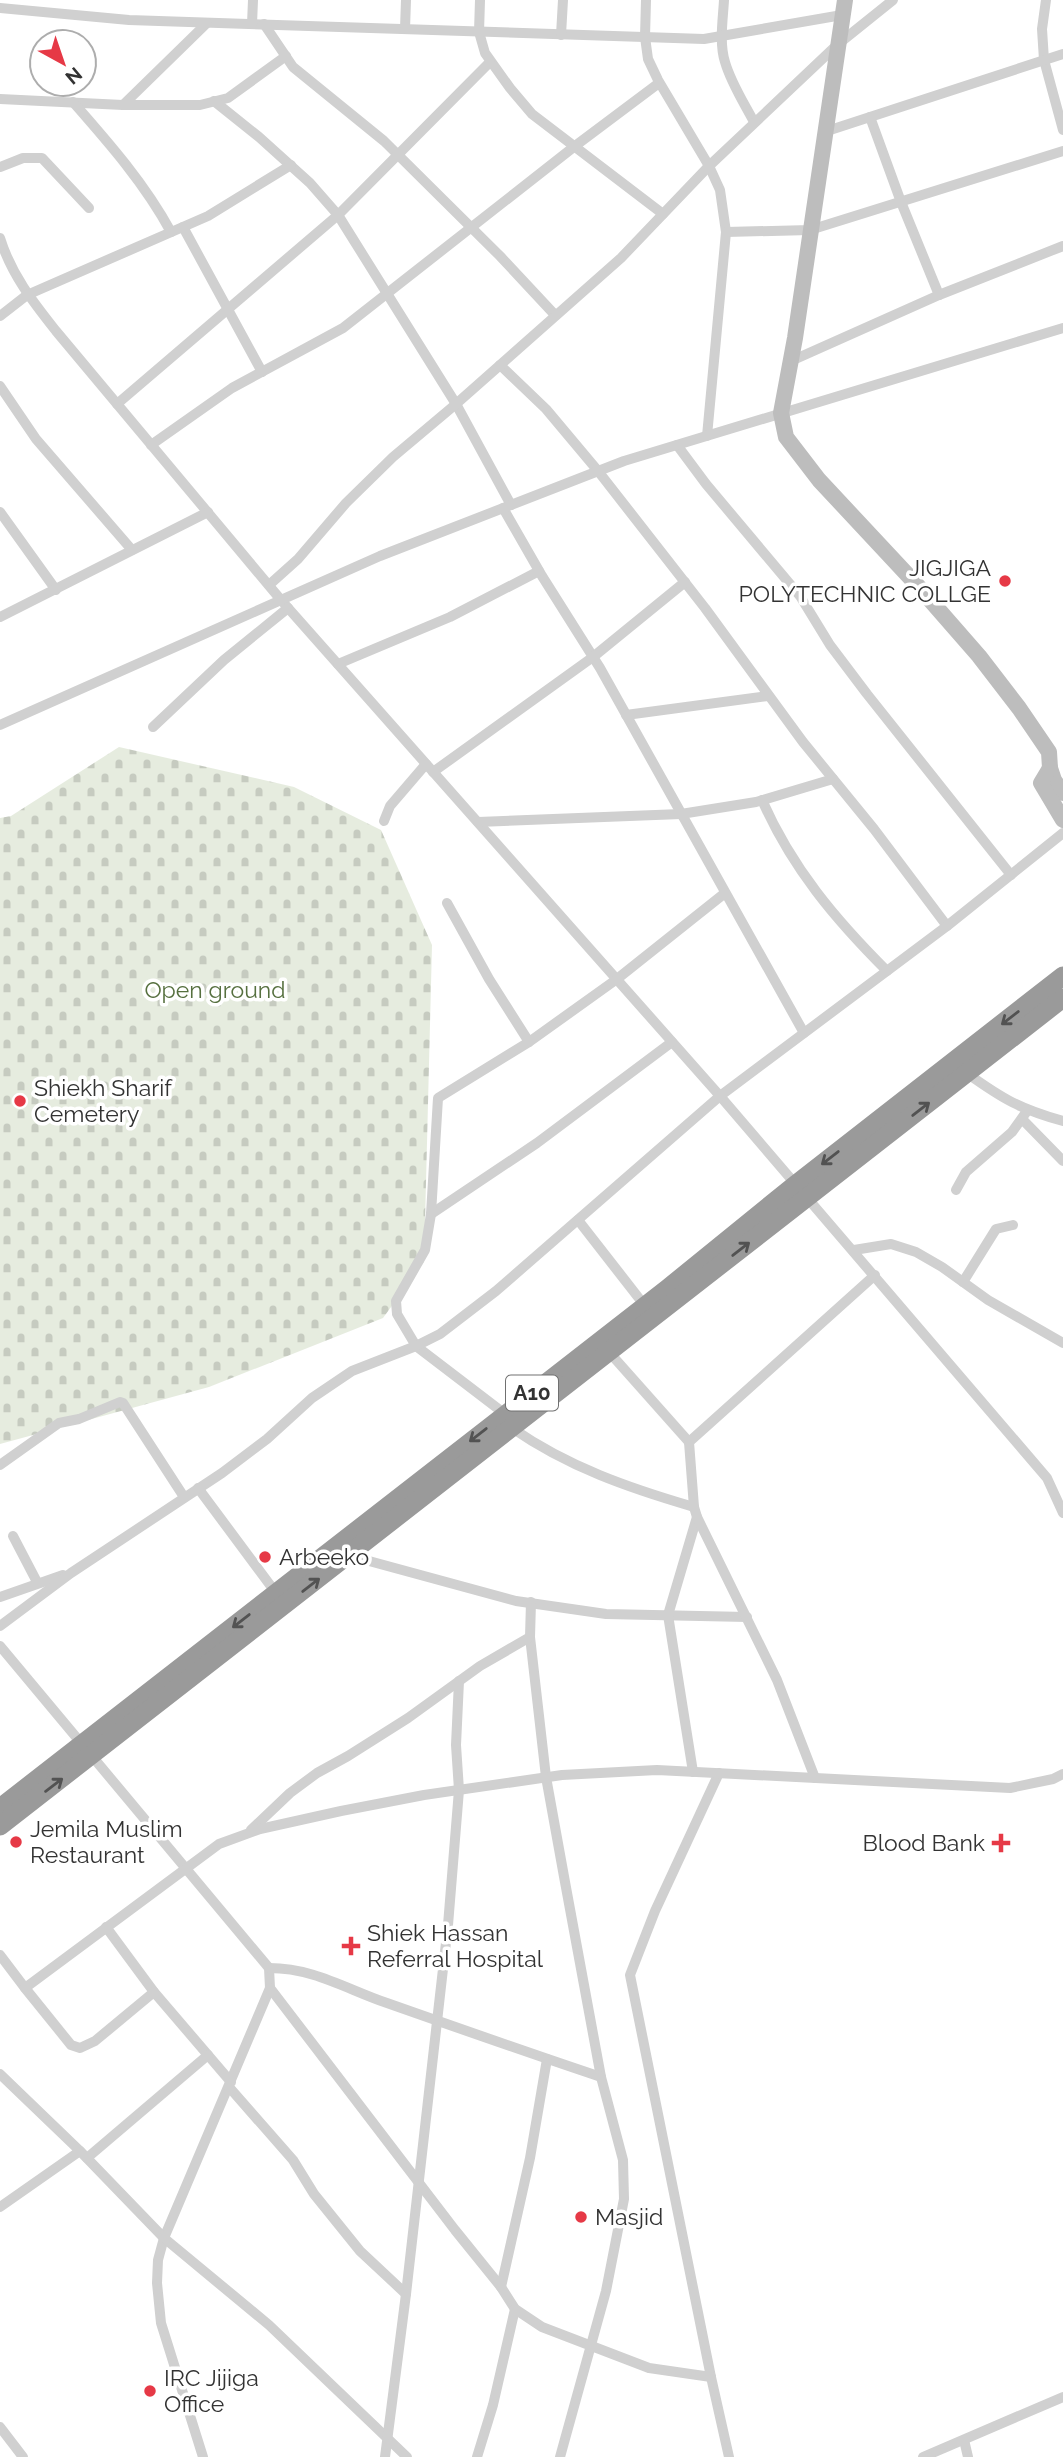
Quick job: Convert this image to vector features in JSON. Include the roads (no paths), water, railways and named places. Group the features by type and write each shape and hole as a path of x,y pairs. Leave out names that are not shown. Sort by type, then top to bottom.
{"highway":[{"name":"A10","path":"509,1421 609,1352 1063,976"},
{"name":"A10","path":"0,1808 87,1751 509,1421 645,1306 801,1191 968,1074 1063,998"},
{"name":"A10","path":"0,1826 276,1593 340,1552"}],"street":[{"path":"252,24 253,0"},
{"path":"405,0 405,29"},
{"path":"480,0 479,32 485,53 532,114 663,214"},
{"path":"561,35 563,0"},
{"path":"646,0 645,37 648,59 720,190 726,232 707,436"},
{"path":"724,0 724,60 754,122"},
{"path":"268,585 298,559 346,503 393,457 621,258 754,122 836,45 893,0"},
{"path":"1046,0 1042,29 1044,60 1063,130"},
{"path":"0,8 129,20 704,39 723,37 843,7 781,413 786,437 819,480 979,656 1049,752 1054,780 1063,793"},
{"path":"123,105 207,23"},
{"path":"264,24 301,74 397,154 473,228 555,316"},
{"path":"824,132 1063,54"},
{"path":"0,99 123,105 200,105 228,98 286,56"},
{"path":"117,404 338,215 490,62"},
{"path":"151,445 232,388 343,328 659,83"},
{"path":"73,102 118,154 171,232"},
{"path":"214,102 260,137 325,198 388,293 456,404 539,571 593,657 804,1033"},
{"path":"870,117 939,295"},
{"path":"726,232 810,230 1063,151"},
{"path":"0,167 23,158 42,158 89,208"},
{"path":"0,316 27,296 208,216 291,165"},
{"path":"183,227 262,372"},
{"path":"0,238 5,254 27,296 268,585 720,1096 1047,1478 1063,1491"},
{"path":"791,361 939,295 1063,246"},
{"path":"0,725 285,604 380,556 598,471 1063,328"},
{"path":"500,365 546,409 598,471 947,926"},
{"path":"0,386 36,439 132,550"},
{"path":"677,445 706,484 800,596 867,694 1011,875"},
{"path":"0,512 56,590"},
{"path":"0,617 208,512"},
{"path":"338,664 450,617 539,571"},
{"path":"384,821 390,806 430,768 593,657 685,582"},
{"path":"153,727 285,604"},
{"path":"626,715 768,696"},
{"path":"1050,768 1041,783 1063,820"},
{"path":"478,822 681,814 762,800 833,779"},
{"path":"762,800 777,834 797,866 845,928 887,971"},
{"path":"0,1626 71,1573 198,1488 267,1438 312,1398 352,1371 440,1334 496,1291 720,1096 947,926 1063,833"},
{"path":"725,892 617,979 529,1042 438,1098 431,1213 425,1251 396,1301 397,1314 416,1346 541,1448 579,1468 695,1512 777,1681 815,1778"},
{"path":"447,903 489,979 529,1042"},
{"path":"431,1213 548,1136 672,1042"},
{"path":"968,1074 1025,1115 1063,1161"},
{"path":"1025,1115 1063,1121"},
{"path":"956,1190 967,1172 1012,1132 1025,1115"},
{"path":"578,1220 645,1306"},
{"path":"963,1282 996,1228 1013,1225"},
{"path":"854,1250 891,1244 916,1252 988,1300 1063,1343"},
{"path":"690,1442 875,1275"},
{"path":"609,1352 690,1442 695,1512 668,1615 693,1772"},
{"path":"0,1465 59,1423 79,1419 120,1402 184,1497"},
{"path":"1047,1478 1063,1513"},
{"path":"198,1488 276,1593"},
{"path":"13,1536 37,1582"},
{"path":"340,1552 516,1601 606,1614 747,1617"},
{"path":"0,1597 37,1582 71,1573"},
{"path":"531,1602 530,1637 546,1777 601,2077 623,2160 624,2199 606,2291 560,2457"},
{"path":"247,1834 290,1793 317,1773 408,1718 459,1681 530,1637"},
{"path":"0,1646 270,1968 270,1987 164,2238 158,2260 161,2323 203,2457"},
{"path":"385,2457 407,2294 438,2021 459,1790 456,1745 459,1681"},
{"path":"26,1988 219,1844 247,1834 341,1811 546,1777 657,1770 1010,1788 1053,1779 1063,1774"},
{"path":"719,1773 655,1911 630,1975 729,2457"},
{"path":"106,1927 154,1992 293,2160 314,2194 360,2251 407,2294"},
{"path":"0,1955 71,2045 80,2048 95,2041 154,1992"},
{"path":"270,1968 292,1968 316,1975 369,1997 601,2077"},
{"path":"270,1987 501,2287 515,2309 542,2327 649,2368 711,2377"},
{"path":"0,2207 83,2154 208,2055"},
{"path":"501,2287 530,2158 547,2059"},
{"path":"0,2074 83,2154 164,2238 270,2325 407,2457"},
{"path":"477,2457 493,2405 515,2309"},
{"path":"923,2457 1063,2397"},
{"path":"0,2427 23,2457"},
{"path":"964,2440 968,2457"}],"place":[{"name":"JIGJIGA POLYTECHNIC COLLGE","path":"1005,581"},
{"name":"Shiekh Sharif Cemetery","path":"20,1101"},
{"name":"Arbeeko","path":"265,1557"},
{"name":"Jemila Muslim Restaurant","path":"16,1842"},
{"name":"Blood Bank","path":"1001,1843"},
{"name":"Shiek Hassan Referral Hospital","path":"351,1946"},
{"name":"Masjid","path":"581,2217"},
{"name":"IRC Jijiga Office","path":"150,2391"}],"park label":[{"name":"Open ground","path":"215,990"}]}
